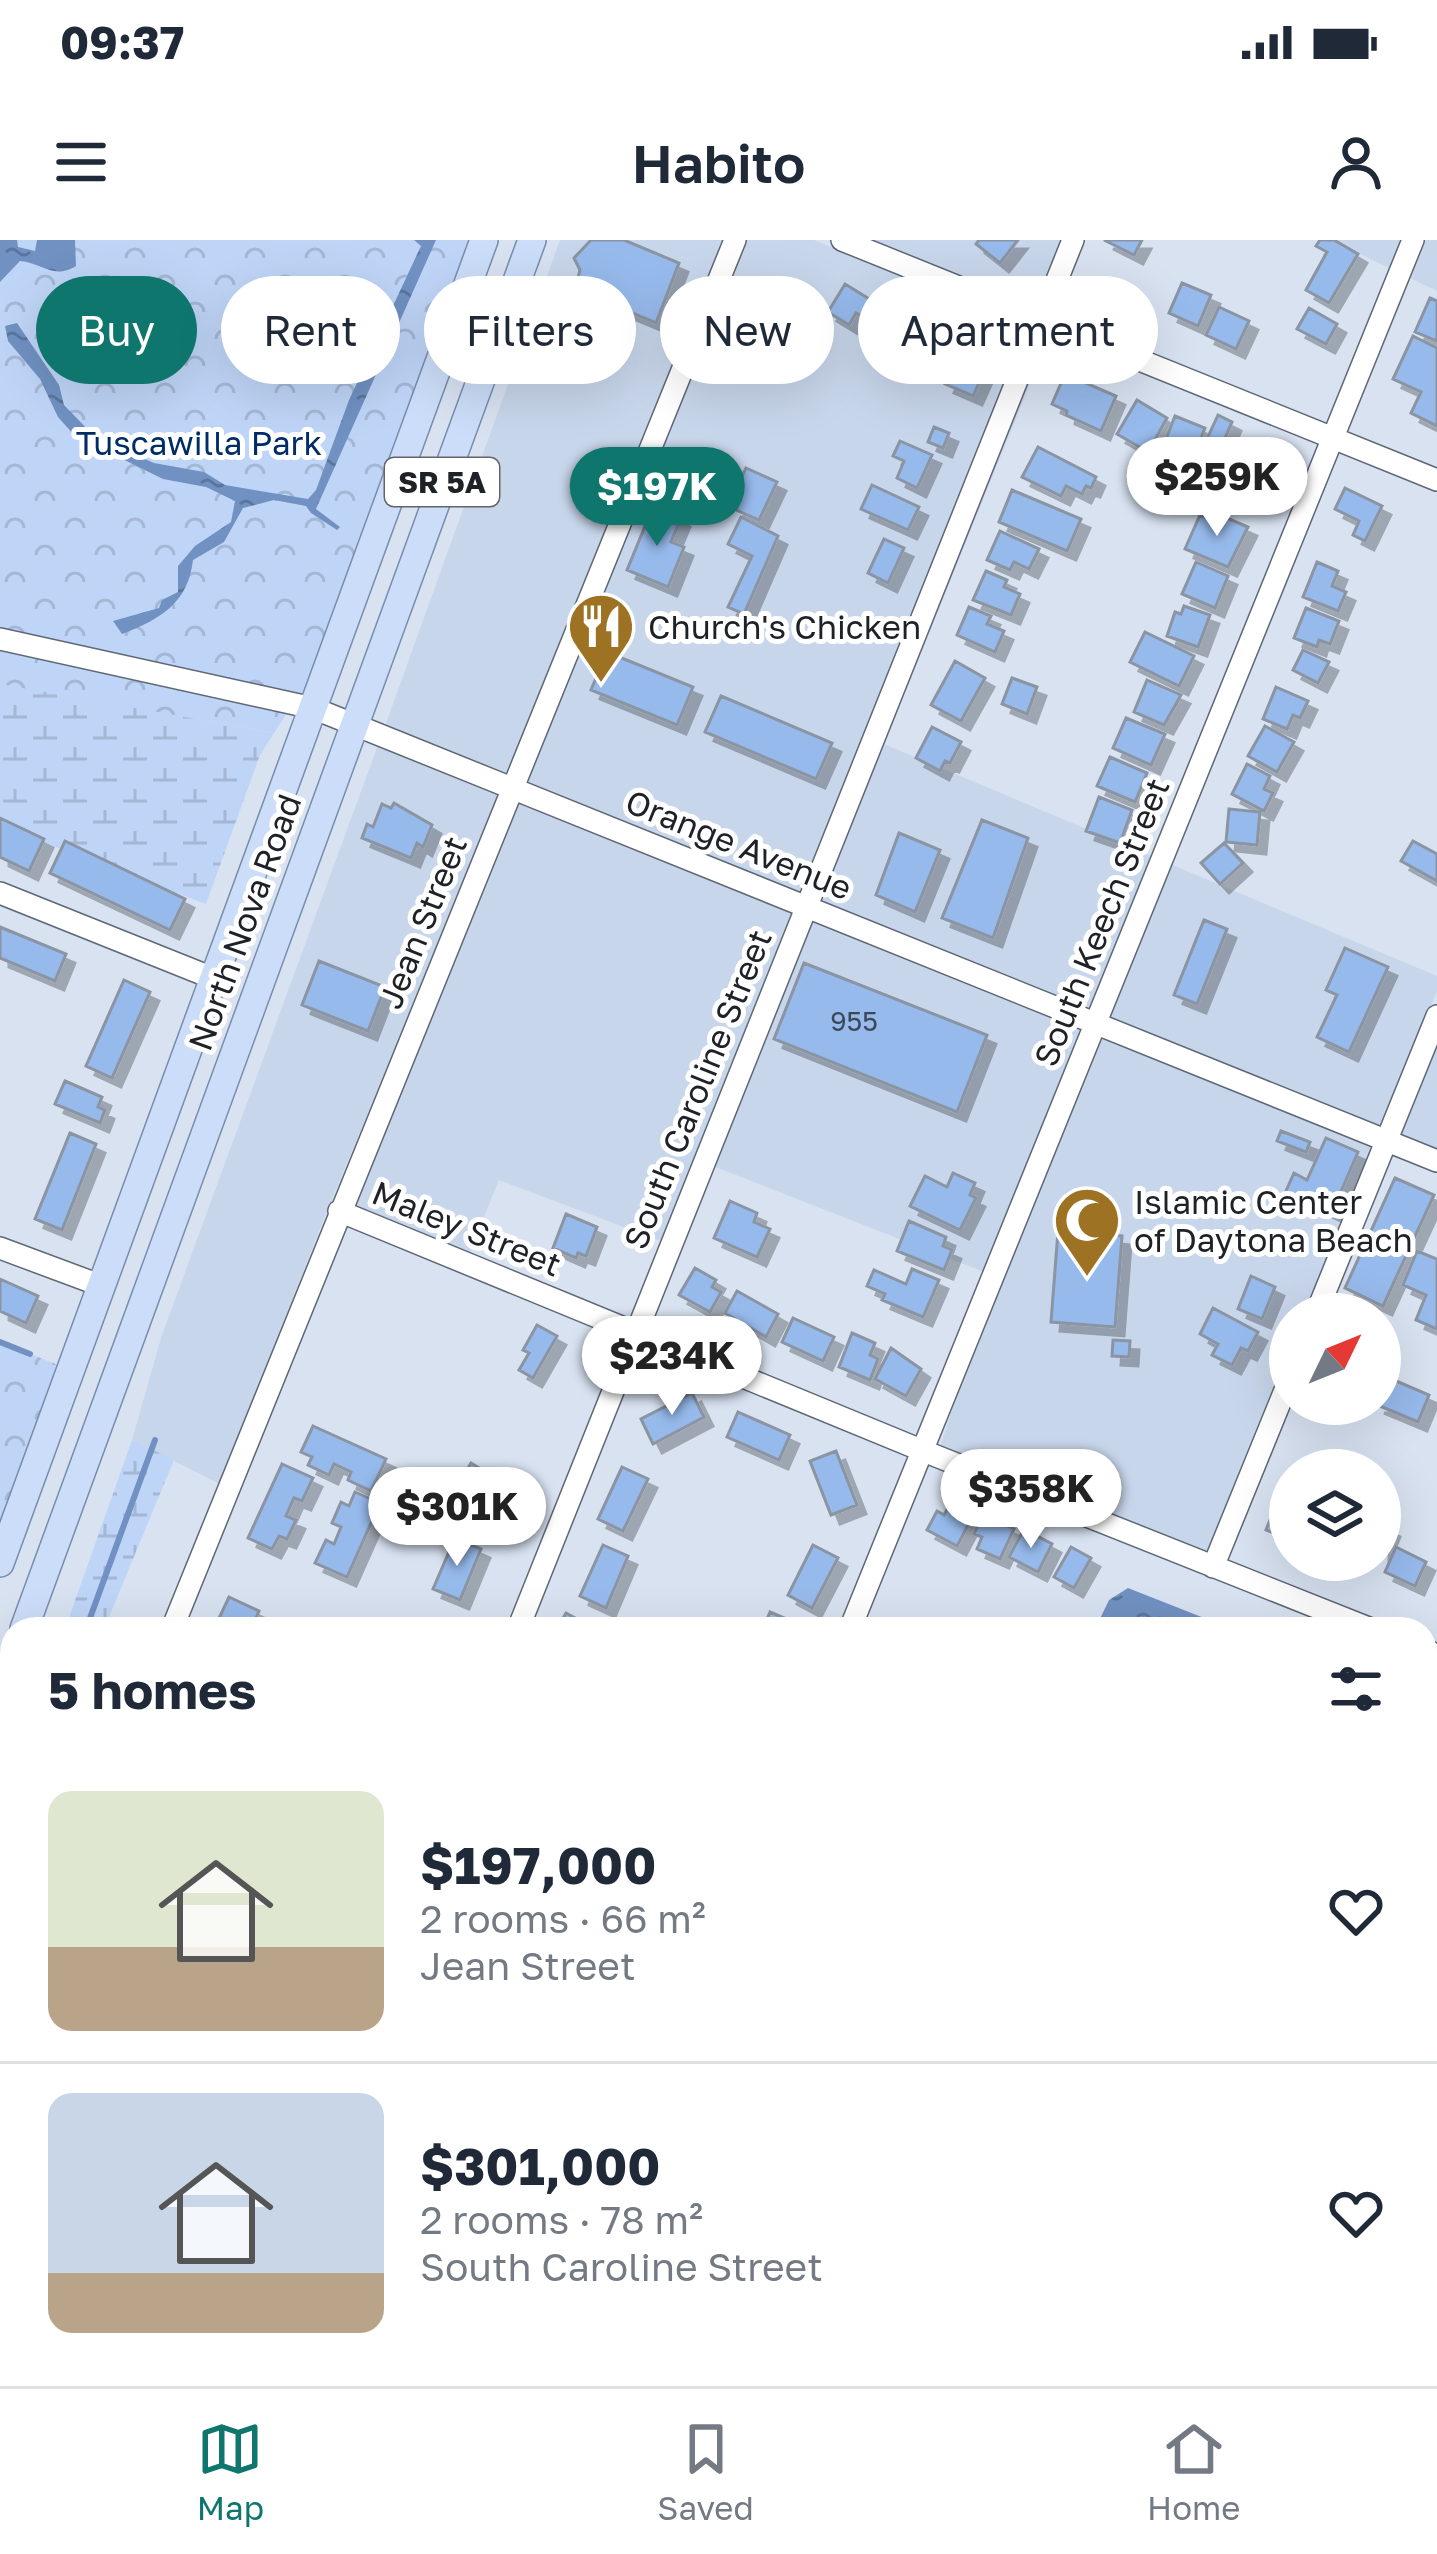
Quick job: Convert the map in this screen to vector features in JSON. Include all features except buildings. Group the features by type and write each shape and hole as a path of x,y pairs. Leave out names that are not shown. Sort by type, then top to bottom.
{"main road":[{"name":"North Nova Road","path":"0,1563 484,240"},
{"name":"North Nova Road","path":"28,1617 532,240"},
{"path":"124,1226 132,1269 147,1293"},
{"path":"102,1286 123,1360"}],"street":[{"name":"Jean Street","path":"177,1617 735,240"},
{"path":"842,240 932,276"},
{"name":"South Caroline Street","path":"1059,276 1073,240"},
{"name":"South Keech Street","path":"855,1617 1413,240"},
{"path":"1158,368 1437,480"},
{"name":"South Caroline Street","path":"523,1617 1015,384"},
{"name":"Orange Avenue","path":"0,639 313,708 1437,1161"},
{"path":"0,893 215,979"},
{"path":"1325,1293 1437,1016"},
{"name":"Maley Street","path":"338,1211 1340,1617"},
{"path":"0,1247 102,1286"},
{"path":"1213,1567 1271,1425"}],"shaded area":[{"path":"560,240 725,240 710,276 660,276 660,384 667,384 508,776 385,726 508,384 636,384 636,276 547,276"},
{"path":"745,240 814,240 904,276 858,276 858,384 1005,384 800,893 526,783 687,384 834,384 834,276 730,276"},
{"path":"869,240 1063,240 1048,276 959,276"},
{"path":"1332,240 1402,240 1391,269"},
{"path":"1423,240 1437,240 1437,291 1408,277"},
{"path":"1025,384 1030,384 884,744 1153,857 1090,1010 818,900"},
{"path":"378,745 500,794 220,1484 132,1440 161,1338"},
{"path":"518,801 792,912 661,1241 499,1180 469,1253 351,1205"},
{"path":"1170,864 1437,976 1437,991 1382,1127 1108,1017"},
{"path":"810,919 1082,1029 984,1272 713,1166"},
{"path":"1100,1036 1374,1146 1314,1293 1269,1293 1269,1404 1208,1554 940,1447 968,1361"},
{"path":"1437,1042 1437,1149 1400,1134"}],"green space":[{"name":"Tuscawilla Park","path":"0,240 484,240 471,276 424,276 424,384 431,384 313,708 0,639"},
{"path":"0,649 287,713 274,733 17,688 0,684"},
{"path":"0,684 274,733 260,755 206,904 0,826"},
{"path":"0,1342 71,1370 0,1563"},
{"path":"132,1440 174,1460 109,1617 69,1617"}],"water":[{"path":"0,240 17,240 18,247 35,251 37,240 75,240 76,266 54,271 20,261 0,282"},
{"path":"414,240 436,240 400,321 400,291 421,246"},
{"path":"17,323 36,351 36,374 8,341 5,326"},
{"path":"42,384 58,384 64,405 95,437 154,463 204,472 225,485 308,499 316,490 356,384 372,384 316,509 340,527 337,530 306,506 274,500 243,508 224,542 193,560 185,588 170,608 122,634 113,621 159,608 162,600 178,592 178,566 195,546 231,522 235,501 206,487 163,479 74,435 58,417"},
{"path":"1128,1588 1202,1617 1101,1617 1109,1600"}],"waterway":[{"path":"0,1342 30,1354"},
{"path":"90,1617 155,1440"}],"place":[{"name":"Church's Chicken","path":"601,685"},
{"name":"Islamic Center of Daytona Beach","path":"1087,1279"}]}
